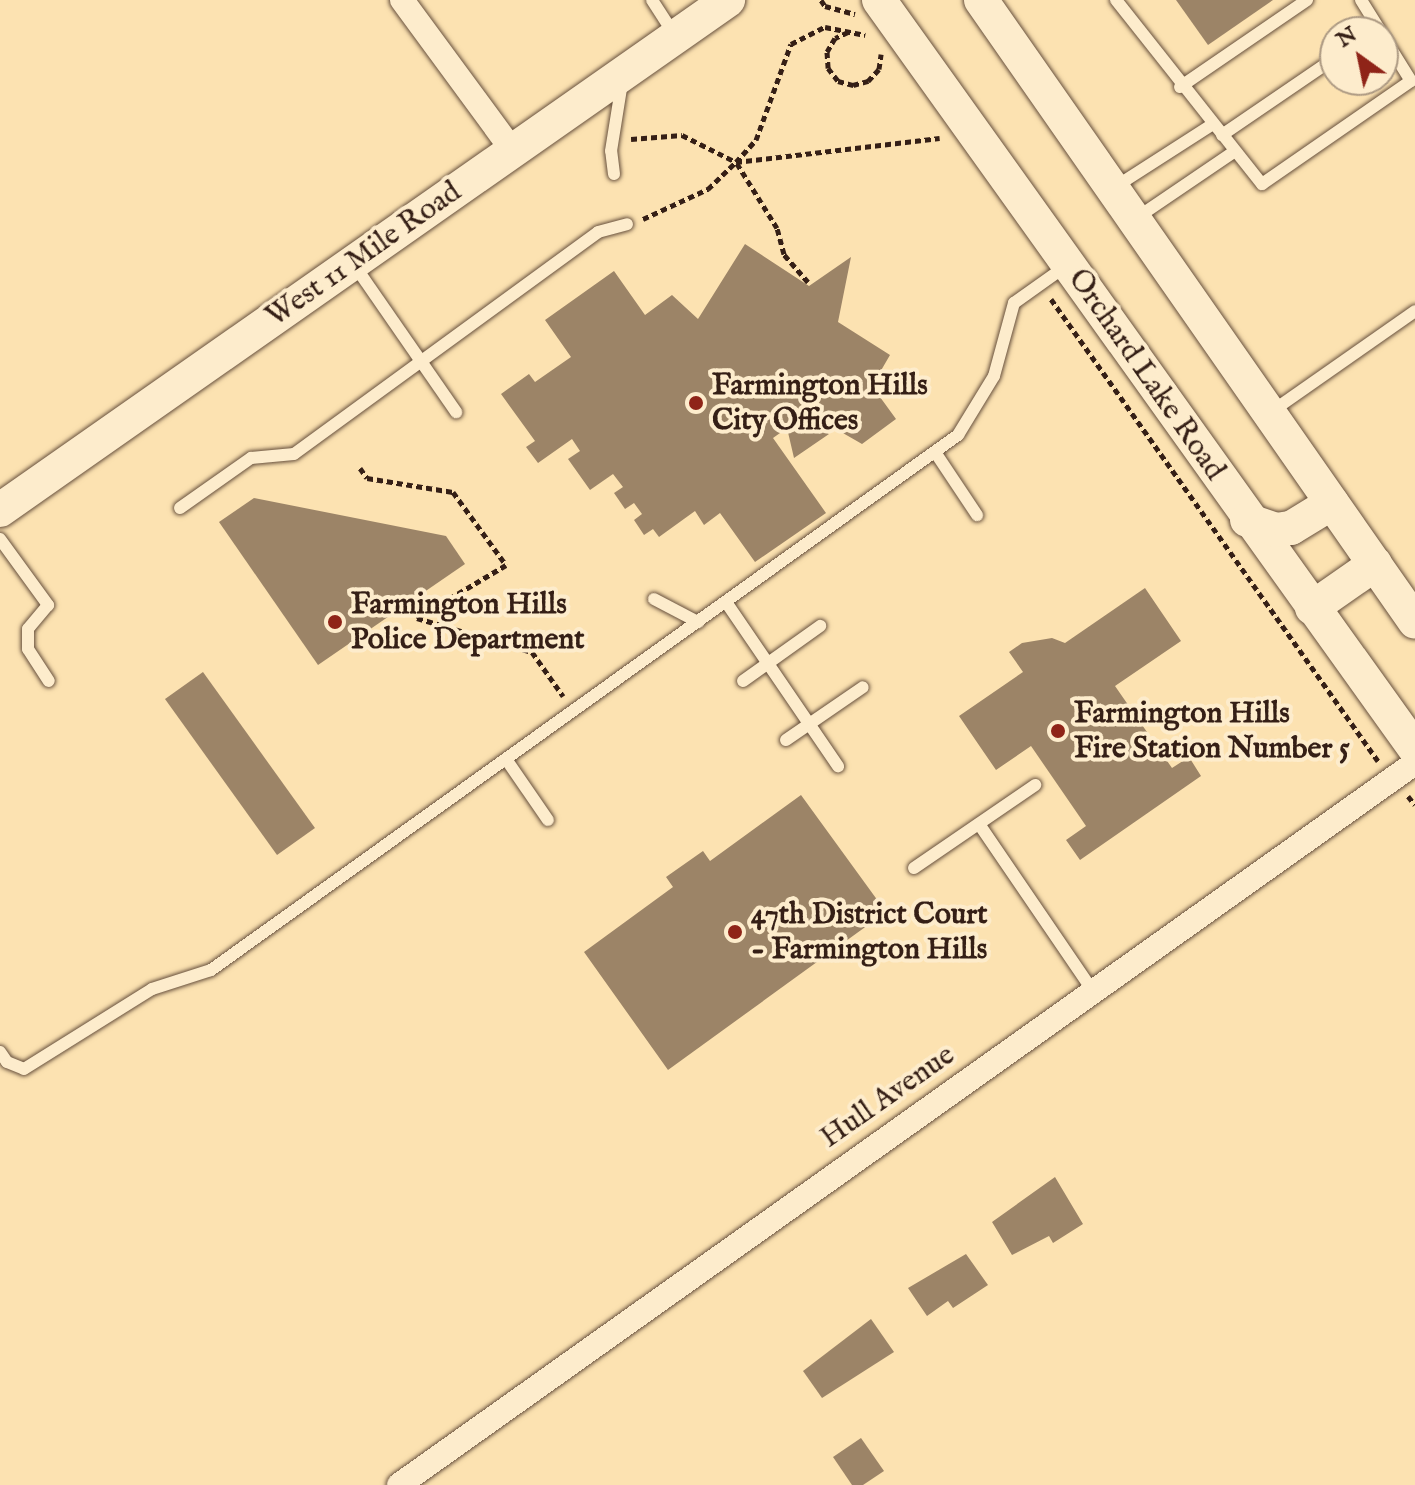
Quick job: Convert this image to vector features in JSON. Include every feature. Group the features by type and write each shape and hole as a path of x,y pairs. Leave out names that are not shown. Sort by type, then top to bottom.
{"main road":[{"name":"West 11 Mile Road","path":"0,510 728,0"},
{"path":"981,0 1415,622"},
{"name":"Orchard Lake Road","path":"888,13 1247,520 1415,749"},
{"path":"1247,520 1276,530 1291,528 1332,503"},
{"path":"1312,608 1375,564"}],"street":[{"path":"402,0 513,151"},
{"name":"Hull Avenue","path":"399,1485 1415,763"}],"lane":[{"path":"652,0 676,36"},
{"path":"1116,0 1180,87 1262,184 1389,96"},
{"path":"1180,87 1307,0"},
{"path":"1399,63 1411,81 1399,89"},
{"path":"1222,135 1319,69"},
{"path":"614,174 611,151 623,73"},
{"path":"1113,188 1213,124"},
{"path":"1135,219 1235,151"},
{"path":"180,508 251,458 294,454 598,232 627,224"},
{"path":"353,263 456,412"},
{"path":"0,1052 7,1062 24,1069 152,989 211,970 935,452 958,435 980,407 1014,303 1068,264"},
{"path":"1268,414 1415,311"},
{"path":"935,452 977,515"},
{"path":"0,539 48,605 28,629 28,649 49,681"},
{"path":"654,599 698,622"},
{"path":"726,602 838,766"},
{"path":"743,681 820,626"},
{"path":"786,740 863,687"},
{"path":"506,759 548,820"},
{"path":"914,868 1035,785"},
{"path":"979,824 1093,991"}],"path":[{"path":"821,0 825,6 855,15 888,13"},
{"path":"888,13 879,69 868,81 853,85 838,81 828,68 827,52 835,38 888,13"},
{"path":"627,224 667,212 708,189 736,162 756,140 791,44 825,27 849,31"},
{"path":"881,53 889,66"},
{"path":"932,126 946,146"},
{"path":"611,151 638,135 682,135 736,162 777,228 784,254 808,282"},
{"path":"736,162 941,138"},
{"path":"1040,284 1392,779 1415,805"},
{"path":"360,468 367,478 453,492 506,565 417,618 532,652 564,697"}],"building":[{"path":"1176,0 1273,0 1208,45"},
{"name":"Farmington Hills City Offices","path":"745,244 809,286 851,257 838,322 890,355 872,386 896,419 862,444 808,413 803,417 829,434 794,458 787,428 773,438 826,513 755,562 720,513 704,525 695,511 659,537 653,529 644,535 634,520 642,514 634,503 625,509 614,493 623,487 613,474 590,490 568,459 580,451 572,439 538,463 526,447 535,441 501,394 529,374 535,382 571,357 545,320 614,271 645,315 672,295 698,319"},
{"name":"Farmington Hills Police Department","path":"254,498 446,536 465,564 318,665 219,522"},
{"name":"Farmington Hills Fire Station Number 5","path":"1145,588 1181,641 1115,686 1172,768 1189,757 1201,776 1080,860 1066,840 1086,826 1031,746 996,770 959,716 1023,672 1009,652 1022,643 1052,638 1065,643"},
{"path":"203,672 315,828 277,855 165,699"},
{"name":"47th District Court - Farmington Hills","path":"801,795 886,912 668,1070 584,952 673,887 666,877 703,851 710,861"},
{"path":"1055,1177 1083,1224 1053,1243 1049,1236 1012,1255 992,1222"},
{"path":"966,1254 988,1285 953,1308 948,1301 927,1316 908,1288"},
{"path":"871,1319 894,1352 822,1398 803,1371"},
{"path":"861,1438 884,1471 863,1485 852,1485 833,1457"}],"place":[{"name":"Farmington Hills City Offices","path":"696,403"},
{"name":"Farmington Hills Police Department","path":"335,622"},
{"name":"Farmington Hills Fire Station Number 5","path":"1058,731"},
{"name":"47th District Court - Farmington Hills","path":"735,932"}]}
